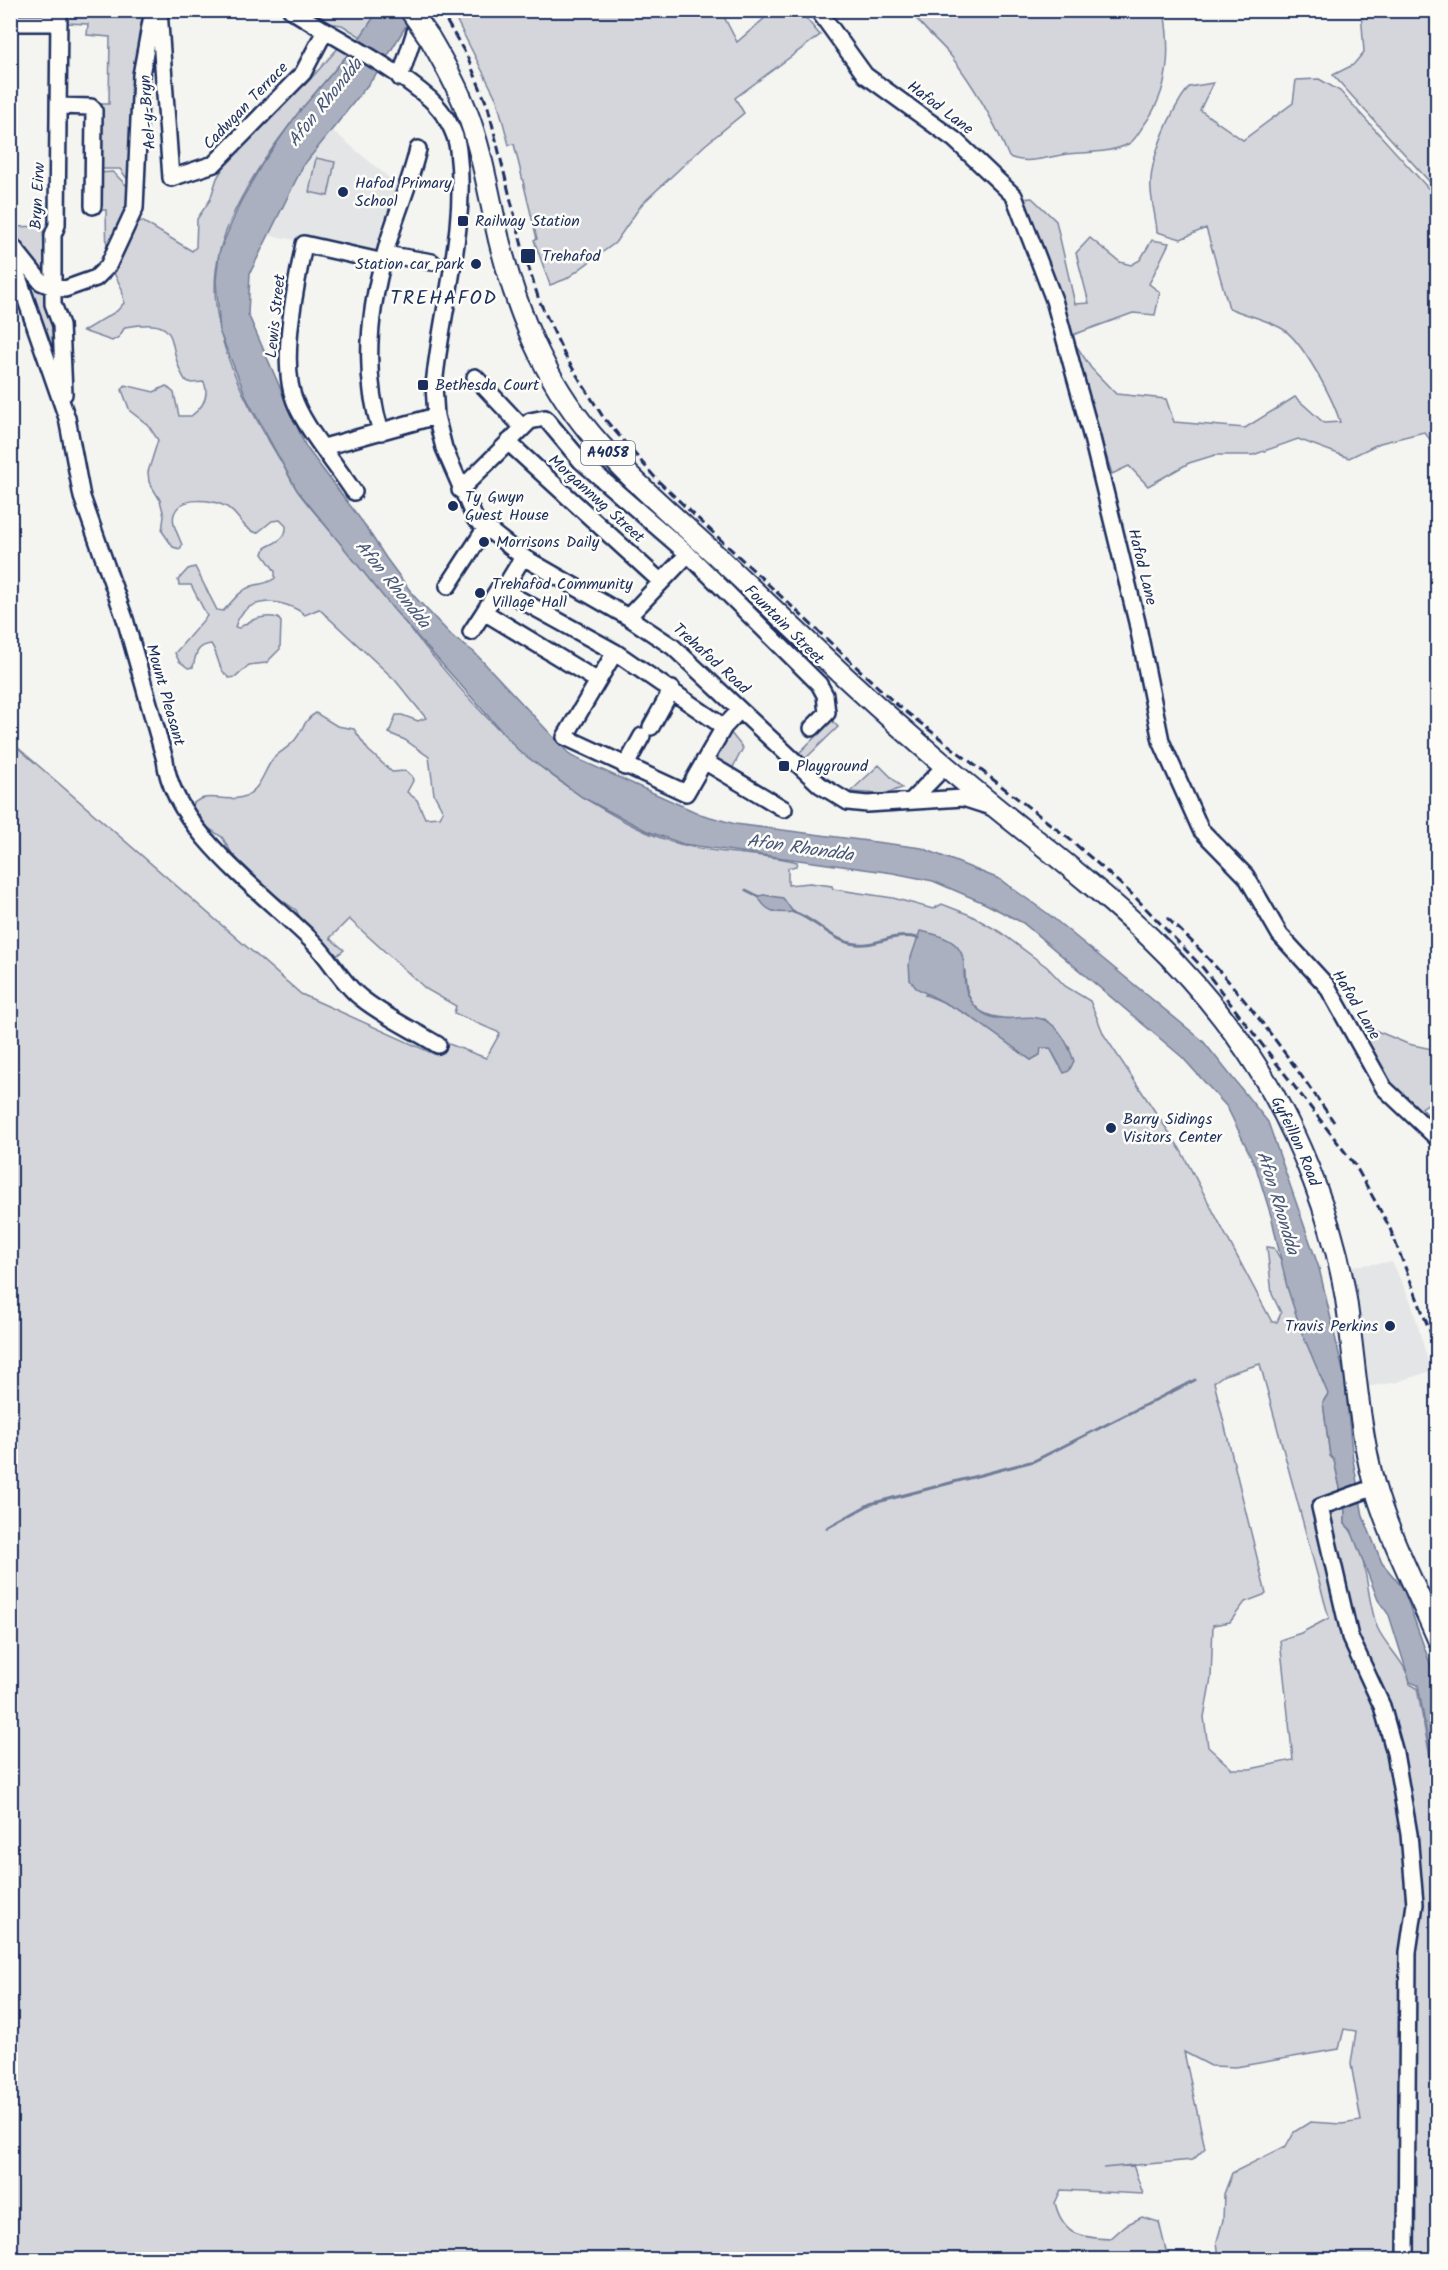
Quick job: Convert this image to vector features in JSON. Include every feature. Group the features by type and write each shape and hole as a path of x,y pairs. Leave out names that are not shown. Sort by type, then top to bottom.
{"main road":[{"name":"A4058","path":"410,10 429,37 467,111 521,313 542,361 573,411 614,459 858,688 945,766"},
{"name":"Gyfeillon Road","path":"945,766 1111,899 1185,972 1238,1038 1279,1104 1304,1161 1336,1251 1345,1293 1369,1490 1391,1533 1437,1639"}],"street":[{"path":"10,243 41,282 65,289 96,278 108,266 135,208 141,75 153,10"},
{"name":"Ael-y-Bryn","path":"159,10 171,177 204,168"},
{"name":"Trehafod Road","path":"291,10 384,67 430,100 446,118 458,149 460,196 434,387 436,416 460,489 475,519 522,557 628,617 673,647 813,778 848,802 867,804 913,799 963,798 1002,810"},
{"path":"400,78 422,10"},
{"name":"Hafod Lane","path":"818,10 865,75 955,140 1014,196 1054,300 1092,438 1137,622 1161,741 1201,831 1246,876 1280,935 1327,986 1384,1088 1437,1139"},
{"path":"10,23 59,17"},
{"name":"Bryn Eirw","path":"59,17 57,225 53,235 53,304 62,334 63,384 67,418"},
{"name":"Cadwgan Terrace","path":"204,168 214,164 303,73 325,31"},
{"path":"58,106 91,107 94,110 93,206"},
{"path":"381,432 372,405 368,365 372,315 384,258 411,182 418,149"},
{"name":"Lewis Street","path":"354,492 296,404 289,373 291,317 304,244 384,258"},
{"name":"Mount Pleasant","path":"10,254 67,418 82,497 125,619 165,760 168,783 179,803 217,850 251,886 319,948 358,995 438,1045"},
{"path":"384,258 432,262"},
{"path":"475,377 523,428"},
{"path":"324,447 436,416"},
{"path":"460,489 530,421 545,418 581,461 687,554 628,617"},
{"name":"Morgannwg Street","path":"508,442 660,581"},
{"path":"448,586 485,529"},
{"name":"Fountain Street","path":"687,554 819,684 825,695 827,713 812,728"},
{"path":"471,632 522,557"},
{"path":"501,589 615,652 672,689 724,727"},
{"path":"484,612 598,681"},
{"path":"615,652 565,737 625,766 686,793 724,727 740,710"},
{"path":"625,766 672,689"},
{"path":"704,761 784,809"},
{"path":"913,799 945,766"},
{"path":"1369,1490 1320,1507 1350,1637 1382,1706 1393,1744 1409,1834 1415,1904 1408,1952 1406,2259"}],"shaded area":[{"path":"66,11 150,11 131,184 120,169 96,169 97,104 109,104 110,37 87,35 88,24 66,23"},
{"path":"299,11 378,11 361,37 342,25 320,22"},
{"path":"452,11 721,11 737,42 773,11 800,11 820,35 735,98 744,113 705,145 642,204 615,243 566,279 550,285 534,240 537,239 514,144 509,145 497,100"},
{"path":"911,11 1164,11 1168,55 1164,84 1153,112 1130,143 1108,150 1067,154 1038,160 1009,157 997,130 960,68"},
{"path":"1361,11 1437,11 1437,190 1333,75 1353,65 1364,52"},
{"path":"340,46 350,52 292,121 240,200 219,254 215,281 216,308 221,334 229,360 252,411 296,489 416,636 466,695 520,749 549,773 620,819 677,843 797,862 796,866 788,868 788,885 810,883 832,886 833,889 893,898 933,909 942,904 970,915 1000,932 1047,967 1065,986 1090,1001 1104,1035 1180,1149 1272,1322 1277,1322 1281,1313 1272,1294 1267,1247 1274,1248 1282,1262 1302,1333 1327,1386 1328,1394 1323,1402 1330,1456 1334,1460 1345,1511 1345,1524 1353,1534 1363,1559 1378,1629 1401,1662 1410,1684 1417,1688 1437,1794 1437,2259 1219,2259 1217,2241 1223,2220 1224,2194 1232,2173 1286,2146 1294,2132 1310,2122 1342,2124 1361,2121 1351,2064 1356,2031 1344,2029 1339,2049 1236,2067 1211,2066 1184,2052 1205,2148 1193,2160 1133,2165 1143,2194 1061,2190 1055,2203 1058,2213 1068,2228 1074,2232 1090,2237 1110,2239 1126,2225 1142,2217 1159,2222 1168,2259 11,2259 10,741 301,994 436,1055 438,1045 449,1044 486,1058 500,1033 454,1013 456,1006 426,989 349,919 330,938 344,950 331,960 289,919 299,916 296,910 270,892 251,873 239,865 222,837 196,820 188,810 200,799 235,799 253,791 272,760 293,742 308,719 316,713 337,726 354,729 368,750 392,772 405,771 412,776 413,781 407,792 417,800 425,818 440,817 443,811 434,794 429,757 405,740 389,733 396,715 418,721 426,718 395,680 319,609 305,615 287,605 266,602 247,609 240,616 235,627 239,628 262,617 278,618 281,622 280,649 266,663 249,665 236,677 229,678 225,674 211,644 200,649 193,667 188,668 179,661 175,653 207,616 191,585 179,585 178,580 188,569 195,567 217,610 223,611 244,590 275,578 275,571 263,554 265,548 285,534 286,526 280,520 272,521 257,533 248,528 225,506 205,501 190,502 183,504 174,514 174,526 182,545 180,549 173,547 162,531 164,516 160,500 149,482 148,472 158,440 148,425 130,411 122,390 125,385 154,392 166,386 174,393 179,416 191,416 204,402 206,387 204,382 191,383 185,380 170,336 166,330 158,326 125,327 119,337 112,341 83,331 117,311 124,303 122,289 113,271 135,223 142,221 192,251 196,247 197,219 210,200 217,178 228,160 299,86 305,85","holes":["965,971 967,989 972,1002 979,1010 1001,1018 1045,1019 1070,1048 1059,1065 1050,1048 1041,1048 1031,1060 994,1032 954,1007 925,995","1260,1364 1329,1618 1301,1633 1280,1640 1293,1760 1250,1769 1232,1769 1208,1747 1204,1717 1211,1678 1213,1625 1230,1622 1245,1602 1266,1594 1214,1382 1224,1375"]},
{"path":"1319,79 1340,91 1437,198 1437,448 1424,432 1380,443 1349,458 1298,439 1253,455 1215,455 1189,463 1148,486 1129,466 1112,474 1076,358 1018,199 1032,198 1056,221 1075,304 1089,303 1076,253 1090,238 1120,262 1131,265 1140,260 1152,240 1169,243 1149,284 1160,292 1155,315 1133,313 1070,336 1091,368 1116,394 1166,399 1174,422 1245,428 1295,397 1324,423 1340,422 1316,370 1289,334 1275,325 1229,308 1206,228 1181,239 1157,232 1151,191 1153,165 1162,136 1189,87 1213,83 1200,110 1243,140 1293,103 1296,80"},
{"name":"Hafod Primary School","path":"332,130 401,188 394,194 382,225 376,255 268,235 300,171"},
{"path":"316,158 335,162 328,196 309,192"},
{"path":"113,172 129,188 135,189 107,263 106,210 96,210 97,173"},
{"path":"43,226 44,251 50,251 51,273 43,277 12,238 13,227"},
{"path":"13,250 46,291 57,326 61,396"},
{"path":"829,717 838,727 803,761 797,755 817,735 814,732"},
{"path":"730,732 743,748 732,769 718,761 717,752"},
{"path":"879,765 902,788 884,794 850,792"},
{"path":"1365,1026 1408,1044 1437,1050 1437,1097 1422,1108 1437,1126 1437,1136 1395,1095 1354,1029"},
{"name":"Travis Perkins","path":"1392,1262 1411,1302 1431,1371 1397,1382 1367,1387 1360,1319 1350,1266"}],"water":[{"name":"Afon Rhondda","path":"378,11 415,11 378,72 303,166 250,273 248,314 306,447 414,596 453,637 474,652 571,756 700,814 735,824 922,848 999,879 1047,913 1203,1041 1268,1122 1319,1268 1344,1375 1353,1460 1363,1516 1382,1563 1403,1588 1437,1683 1437,1791 1418,1685 1410,1682 1389,1615 1378,1600 1351,1530 1345,1524 1345,1511 1334,1460 1330,1456 1323,1402 1328,1394 1302,1333 1287,1287 1272,1219 1256,1167 1227,1107 1182,1057 1023,923 984,903 933,881 893,873 683,844 647,831 582,797 519,751 394,610 297,490 248,401 220,333 216,281 219,253 240,203 262,164 298,113 350,52"},
{"path":"758,896 783,898 793,912 782,913 768,909"},
{"path":"920,931 942,937 955,944 962,954 965,986 969,998 979,1010 991,1017 1003,1019 1028,1017 1040,1019 1052,1025 1064,1038 1074,1061 1069,1071 1064,1073 1050,1048 1041,1048 1040,1055 1031,1060 968,1015 916,988 910,980 909,963"}],"waterway":[{"path":"746,890 758,896"},
{"path":"793,912 832,935 857,944 899,937 918,938"},
{"path":"827,1528 870,1504 1034,1461 1195,1380"}],"railway":[{"path":"440,10 467,56 488,107 523,250 539,300 565,356 603,417 658,481 896,704 1072,841 1134,896 1203,968 1355,1165 1389,1226 1438,1352"},
{"path":"1167,918 1235,989 1334,1122"}],"place":[{"name":"Hafod Primary School","path":"343,192"},
{"name":"Railway Station","path":"463,221"},
{"name":"Trehafod","path":"528,256"},
{"name":"Station car park","path":"476,264"},
{"name":"Bethesda Court","path":"423,385"},
{"name":"Ty Gwyn Guest House","path":"453,506"},
{"name":"Morrisons Daily","path":"484,542"},
{"name":"Trehafod Community Village Hall","path":"480,593"},
{"name":"Playground","path":"784,766"},
{"name":"Barry Sidings Visitors Center","path":"1111,1128"},
{"name":"Travis Perkins","path":"1390,1326"}],"district":[{"name":"TREHAFOD","path":"444,299"}]}
